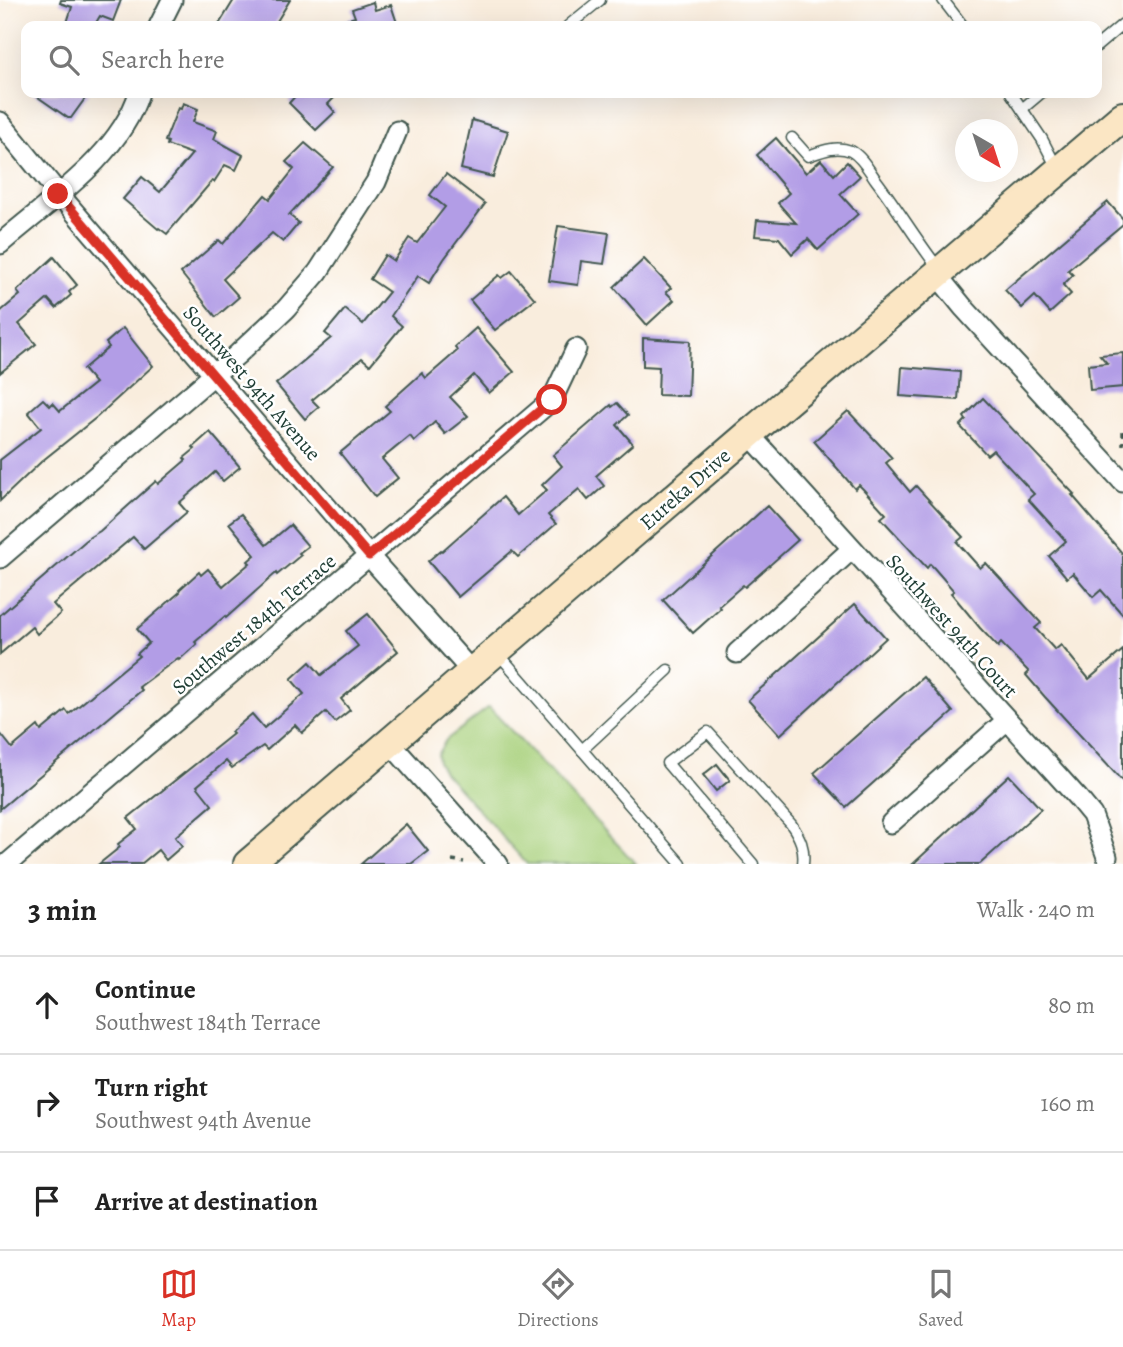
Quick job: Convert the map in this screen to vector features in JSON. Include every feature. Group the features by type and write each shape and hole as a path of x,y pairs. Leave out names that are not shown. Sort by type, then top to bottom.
{"main road":[{"name":"Eureka Drive","path":"248,864 1123,116"}],"street":[{"path":"162,21 172,0"},
{"path":"0,244 86,171 118,136 137,98"},
{"name":"Southwest 94th Avenue","path":"0,122 58,194 472,672"},
{"path":"0,558 278,317 318,272 376,182 397,131"},
{"path":"939,273 963,307 1120,473"},
{"name":"Southwest 184th Terrace","path":"7,864 552,400 576,349"},
{"name":"Southwest 94th Court","path":"748,434 1092,815 1107,857"},
{"path":"737,653 852,549"},
{"path":"891,823 1007,720"},
{"path":"390,743 495,863"}],"lane":[{"path":"574,21 600,0"},
{"path":"943,0 959,21"},
{"path":"1102,42 1123,24"},
{"path":"1014,98 1059,171"},
{"path":"1022,109 1035,98"},
{"path":"792,138 808,156 833,148 841,148 857,155 911,228 939,273"},
{"path":"496,651 681,864"},
{"path":"582,750 668,670"},
{"path":"753,864 667,764 708,732 791,824 800,837 803,864"}],"path":[{"path":"1122,431 1123,445"},
{"path":"452,860 464,862"}],"green space":[{"path":"489,707 636,864 527,864 438,762 437,755 446,740"}],"building":[{"path":"61,0 121,0 113,21 100,16 97,21 68,21 72,7 60,3"},
{"path":"234,0 290,0 277,21 221,21"},
{"path":"373,2 375,10 391,5 396,21 342,21 355,17 352,9"},
{"path":"39,98 85,98 71,118"},
{"path":"294,98 334,98 328,104 335,112 316,130 289,103"},
{"path":"183,103 198,109 193,122 217,131 214,139 243,155 236,170 225,165 214,182 212,181 167,234 123,199 142,177 160,192 192,154 167,145 168,142 165,141 178,108 181,109"},
{"path":"472,120 508,131 493,177 461,169"},
{"path":"776,138 806,173 821,160 834,175 847,162 860,176 840,194 858,214 818,250 808,239 792,254 779,238 755,236 757,220 796,223 778,203 789,193 757,155"},
{"path":"305,143 333,167 289,215 299,223 283,242 272,233 223,279 239,297 216,317 181,273 219,240 223,244 265,195 270,199 294,169 286,162"},
{"path":"446,174 485,204 429,283 418,276 391,316 402,326 370,365 362,358 312,400 319,407 305,419 276,384 331,338 325,333 345,309 363,324 389,292 370,279 385,255 394,261 409,238 417,243 445,207 430,195"},
{"path":"1108,202 1123,219 1123,224 1068,270 1073,275 1063,285 1071,294 1050,313 1035,296 1022,308 1005,290"},
{"path":"558,226 609,233 604,264 581,261 578,285 549,281"},
{"path":"54,257 77,285 69,292 71,295 56,308 48,299 19,324 36,344 0,373 0,312 20,295 17,291"},
{"path":"644,259 671,288 666,292 674,300 647,325 614,287"},
{"path":"511,271 535,299 495,330 470,300 499,275 502,278"},
{"path":"123,328 153,366 97,417 42,461 0,501 0,460 41,428 28,412 43,399 50,406 53,403 60,411 95,383 83,369 109,347 106,343"},
{"path":"476,328 514,372 489,393 474,375 450,397 468,416 445,434 435,422 414,441 410,436 382,459 398,478 375,497 340,453 390,411 385,406 422,373 426,378 457,351 455,347"},
{"path":"643,338 690,341 688,396 658,395 659,367 643,366"},
{"path":"1123,353 1123,387 1090,390 1088,365 1107,363 1100,355"},
{"path":"902,367 960,372 958,400 900,396"},
{"path":"983,398 1074,494 1072,495 1123,554 1123,615 1101,590 1093,597 1073,573 1067,578 1049,556 1066,541 1028,499 1034,494 993,450 987,455 960,426 966,420 964,417"},
{"path":"617,403 628,415 617,425 633,444 596,476 604,486 588,500 579,489 548,515 556,524 518,557 512,551 458,597 428,561 503,497 518,515 547,490 542,485 562,466 553,455 611,405 612,407"},
{"path":"848,411 892,458 886,463 910,492 916,486 963,537 957,542 980,568 986,563 1041,623 1035,628 1055,650 1061,645 1089,679 1123,650 1123,782 1026,675 1029,672 1001,643 998,647 980,628 934,568 930,564 927,568 881,518 886,514 859,485 855,489 814,441"},
{"path":"210,432 240,467 223,481 215,472 179,503 187,512 144,549 133,537 53,604 61,613 37,634 32,627 0,654 0,615 156,481 158,484 186,460 184,458 195,449 193,447"},
{"path":"767,506 798,540 719,606 721,608 693,633 663,600"},
{"path":"241,514 266,545 290,525 308,546 299,553 301,555 195,642 197,644 179,660 178,658 139,687 142,690 0,809 0,733 12,748 38,726 41,731 66,710 69,714 139,656 137,654 149,643 137,629 199,572 201,575 208,569 223,586 250,563 248,561 255,555 229,523"},
{"path":"855,604 886,638 780,735 748,700"},
{"path":"368,614 398,651 341,699 350,710 335,722 326,712 302,733 295,725 267,750 263,746 232,768 226,761 197,786 212,805 175,837 182,846 166,860 158,850 141,864 99,864 137,829 128,818 233,734 231,732 252,714 264,728 304,694 291,679 310,662 321,675 358,646 346,631"},
{"path":"923,677 953,712 846,807 814,773"},
{"path":"717,764 730,780 716,791 703,775"},
{"path":"1009,775 1041,809 980,864 913,864"},
{"path":"406,824 428,851 411,864 361,864"}],"route":[{"path":"58,194 369,556 552,400"}]}
